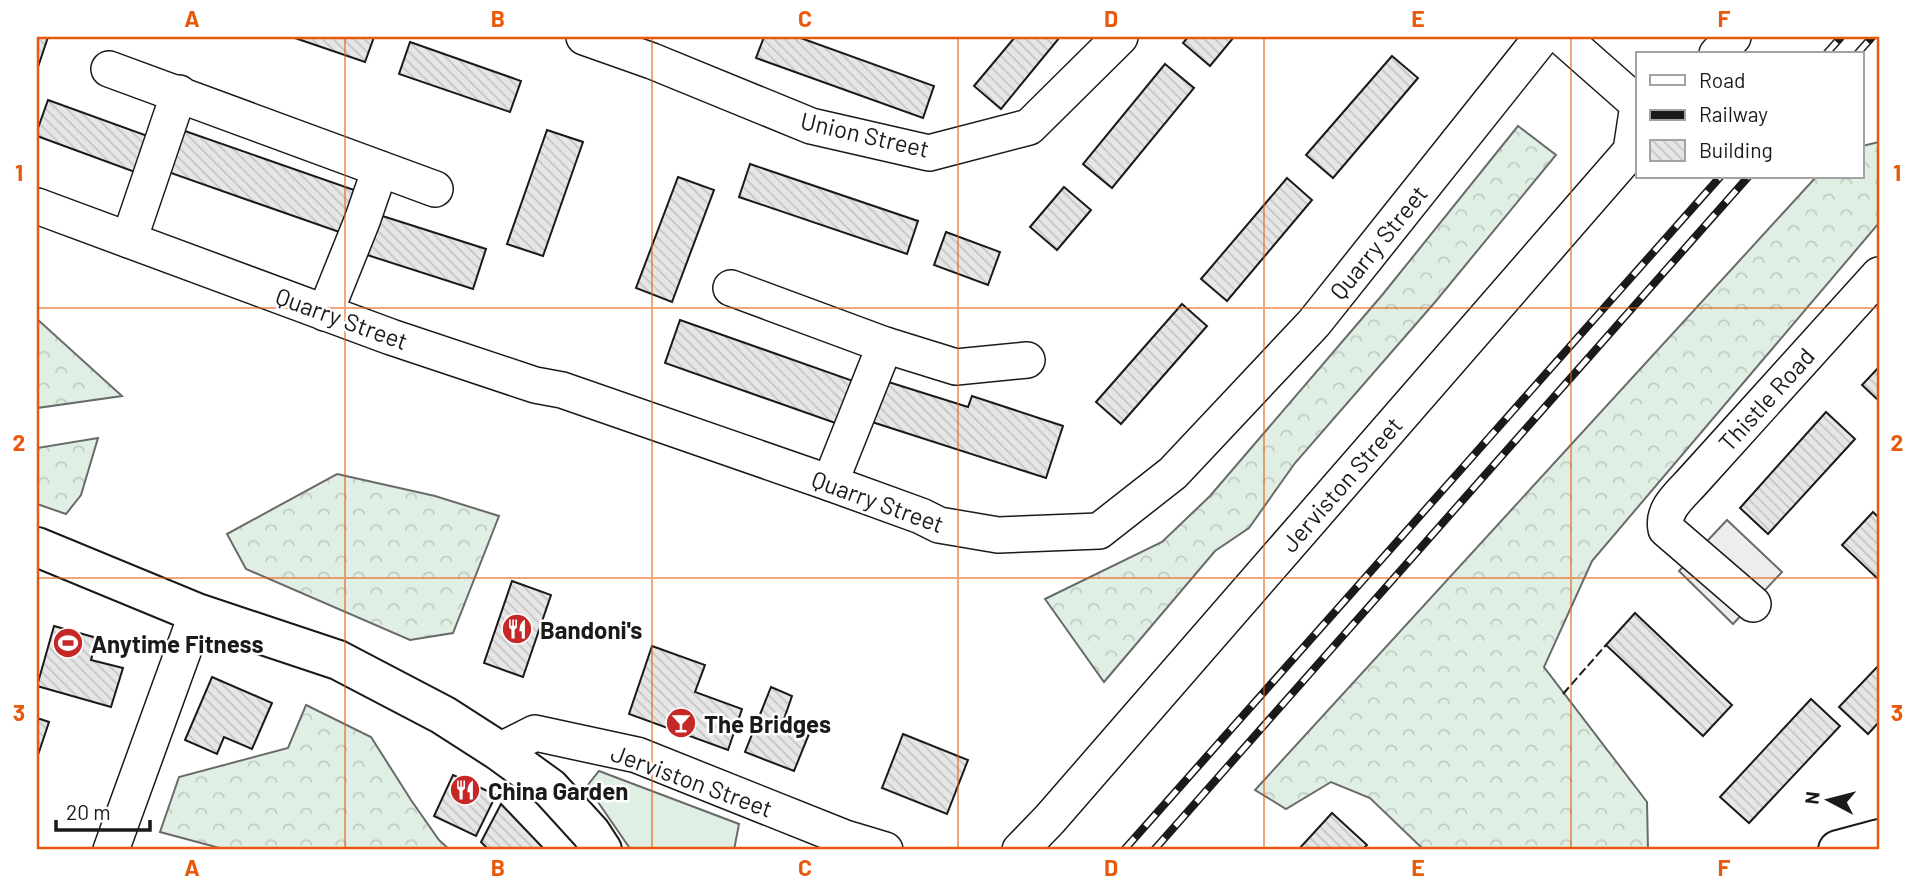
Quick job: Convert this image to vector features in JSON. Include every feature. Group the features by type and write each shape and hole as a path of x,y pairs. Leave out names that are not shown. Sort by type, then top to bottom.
{"main road":[{"path":"37,547 197,613 338,660 443,715 550,788 591,833 602,850"},
{"path":"1838,850 1879,839"}],"street":[{"name":"Union Street","path":"584,37 657,49 811,126 929,153 1029,127 1120,37"},
{"name":"Quarry Street","path":"37,206 400,340 535,385 562,390 830,483 939,525 998,535 1099,531 1173,473 1314,323 1542,37"},
{"name":"Jerviston Street","path":"1562,37 1636,103"},
{"path":"1719,52 1733,37"},
{"path":"109,69 435,189"},
{"path":"129,240 179,93"},
{"name":"Jerviston Street","path":"1020,850 1050,819 1631,151 1636,118"},
{"path":"325,313 380,169"},
{"name":"Thistle Road","path":"1754,604 1666,529 1665,523 1672,504 1879,275"},
{"path":"731,288 885,345 956,367 1027,360"},
{"path":"830,483 885,345"},
{"path":"111,850 197,613"},
{"name":"Jerviston Street","path":"499,751 535,733 637,755 845,838 885,850"}],"green space":[{"path":"1518,126 1556,155 1436,301 1295,463 1249,528 1215,551 1104,682 1045,599 1162,542 1210,496 1383,294"},
{"path":"1879,142 1879,223 1592,561 1544,667 1647,802 1648,850 1424,850 1370,798 1331,782 1286,809 1255,790 1815,178 1864,178 1864,146"},
{"path":"37,319 122,396 37,408"},
{"path":"98,438 81,495 66,514 37,504 37,448"},
{"path":"337,474 435,496 499,516 453,633 410,640 246,569 227,534"},
{"path":"306,705 371,737 411,800 439,840 450,850 227,850 160,832 179,777 288,748"},
{"path":"599,771 739,824 734,850 631,850 587,786"}],"shaded area":[{"path":"1727,520 1782,572 1733,624 1679,571"}],"building":[{"path":"37,37 48,37 37,70"},
{"path":"292,37 374,37 365,62"},
{"path":"764,37 798,37 934,86 923,118 756,58"},
{"path":"1015,37 1060,37 1001,109 974,86"},
{"path":"1188,37 1234,37 1210,66 1183,43"},
{"path":"410,42 521,81 510,112 399,74"},
{"path":"1392,56 1418,78 1333,178 1306,155"},
{"path":"1165,64 1194,88 1112,188 1083,164"},
{"path":"48,100 156,139 143,175 37,136"},
{"path":"182,130 360,192 345,234 168,172"},
{"path":"547,130 583,142 543,256 507,244"},
{"path":"750,164 918,221 907,254 739,197"},
{"path":"678,177 714,190 672,302 636,288"},
{"path":"1287,178 1312,200 1227,301 1201,279"},
{"path":"1064,187 1091,210 1057,250 1030,227"},
{"path":"373,213 486,249 473,289 361,253"},
{"path":"946,232 1000,252 988,285 934,265"},
{"path":"1182,304 1207,326 1121,424 1096,402"},
{"path":"680,320 856,382 841,425 665,363"},
{"path":"1879,367 1879,401 1862,385"},
{"path":"882,380 968,407 972,396 1063,426 1046,478 869,421"},
{"path":"1826,412 1855,439 1768,534 1740,508"},
{"path":"1873,512 1879,518 1879,580 1842,545"},
{"name":"Bandoni's","path":"512,581 551,595 523,677 484,663"},
{"path":"1635,613 1732,705 1703,736 1606,645"},
{"path":"54,626 97,638 91,660 123,668 111,707 37,686"},
{"path":"652,646 705,665 695,692 742,709 728,750 629,714"},
{"path":"1879,665 1879,722 1868,734 1839,707"},
{"path":"212,677 272,703 252,749 224,737 217,754 185,740"},
{"path":"771,687 792,696 784,719 811,729 794,771 745,752"},
{"path":"1811,699 1840,726 1749,823 1720,797"},
{"path":"37,718 49,722 37,758"},
{"path":"903,734 968,760 947,814 882,788"},
{"path":"453,775 496,795 476,836 434,816"},
{"path":"501,804 545,850 489,850 481,842"},
{"path":"1332,813 1367,845 1362,850 1298,850"}],"railway":[{"path":"1828,52 1841,37"},
{"path":"1859,52 1872,37"},
{"path":"1124,850 1719,178"},
{"path":"1154,850 1747,178"}],"fence":[{"path":"1563,694 1606,645"}],"place":[{"name":"Bandoni's","path":"517,629"},
{"name":"Anytime Fitness","path":"68,643"},
{"name":"The Bridges","path":"681,723"},
{"name":"China Garden","path":"465,790"}]}
